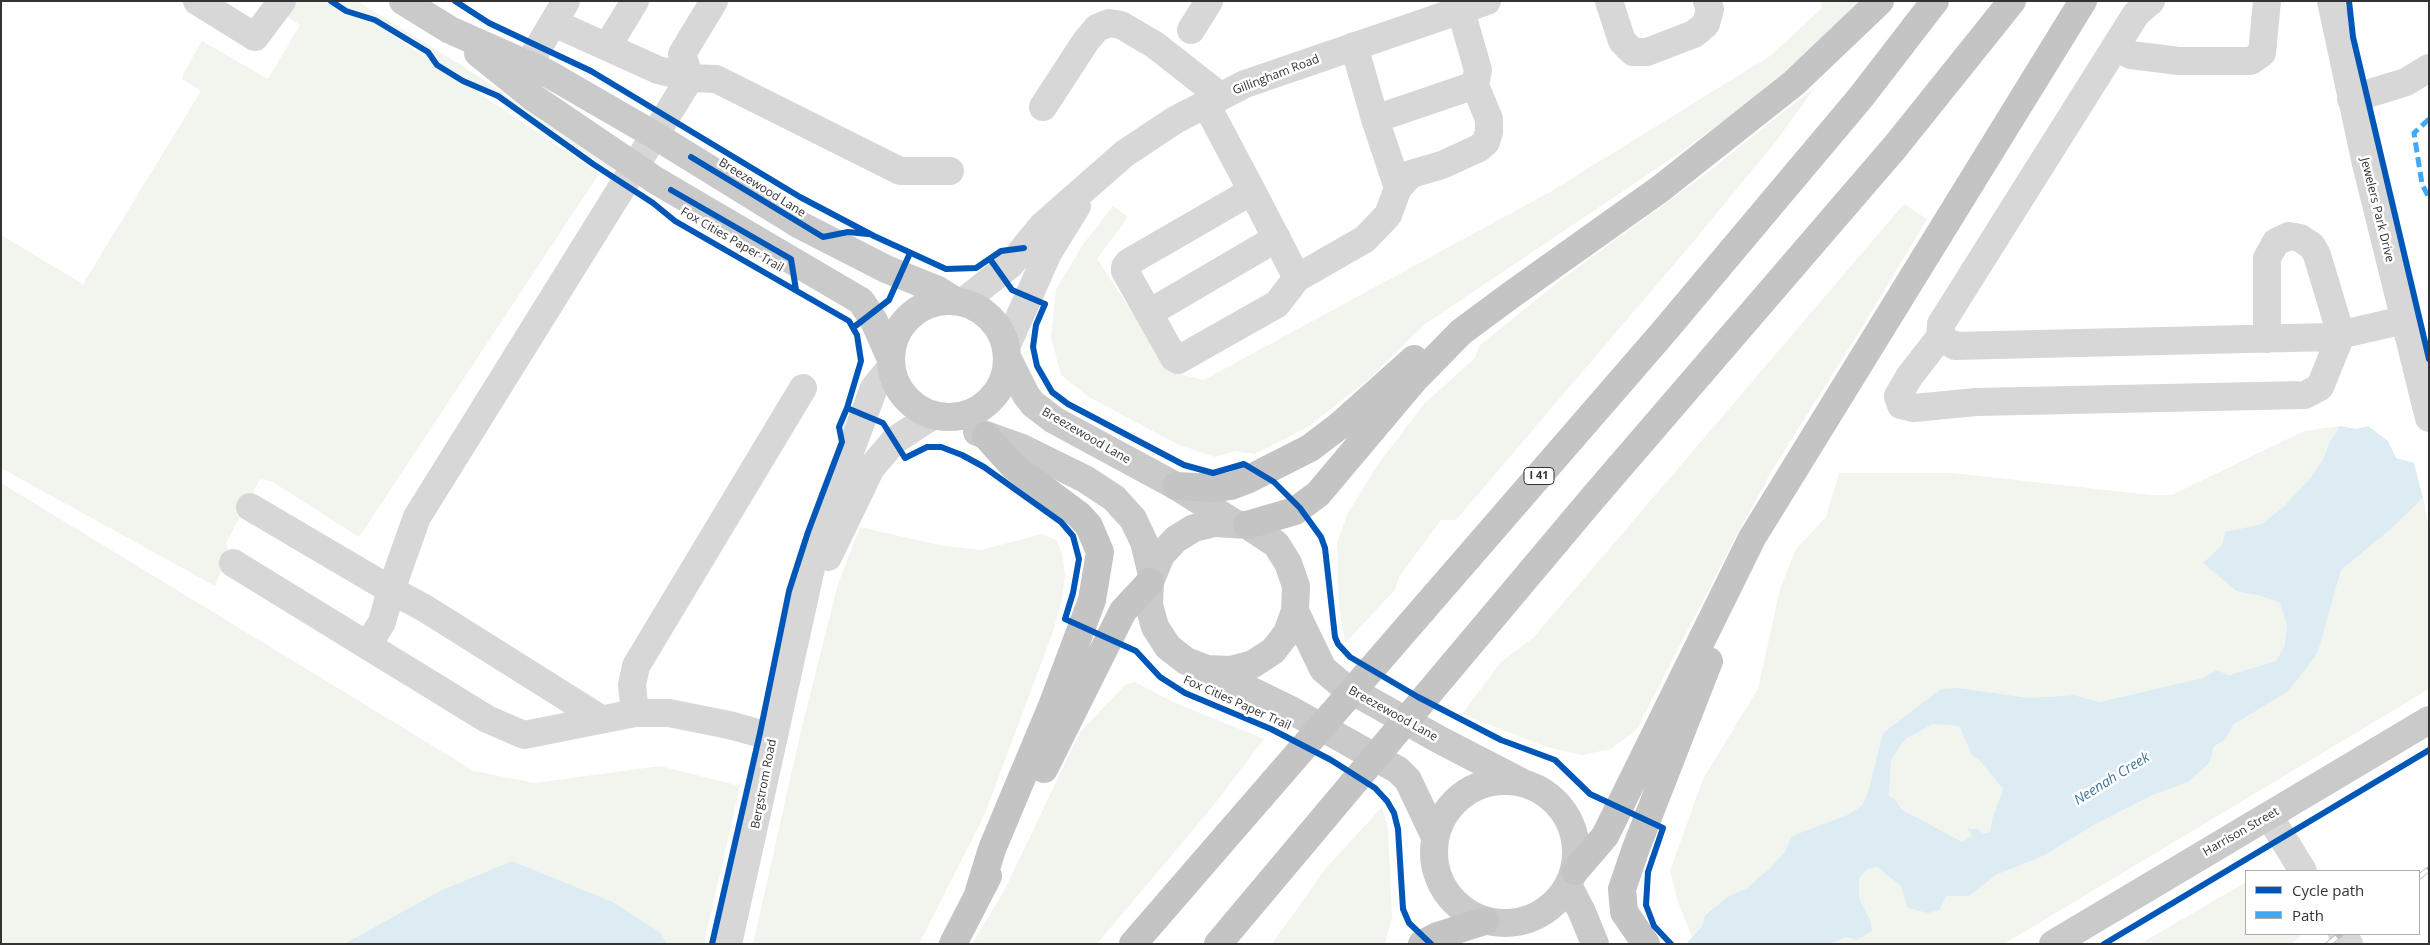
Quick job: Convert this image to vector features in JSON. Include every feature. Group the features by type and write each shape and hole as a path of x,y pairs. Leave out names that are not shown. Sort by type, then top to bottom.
{"highway":[{"path":"1242,524 1295,511 1318,494 1414,380 1462,332 1510,295 1682,172 1794,83 1880,1"},
{"name":"I 41","path":"1133,944 1654,342 1861,97 1935,1"},
{"path":"1218,944 1598,492 1895,147 2012,1"},
{"path":"1572,879 1605,836 1726,587 1752,538 2083,1"},
{"path":"1176,486 1217,488 1231,486 1247,480 1310,448 1339,426 1423,351 1470,316 1510,295"},
{"path":"979,891 992,849 1052,706 1092,600 1100,552 1089,526 1079,515 1013,466 986,436"},
{"path":"1646,944 1624,912 1622,900 1625,881 1732,604 1759,542 1801,460"},
{"path":"953,944 979,891 1001,855 1123,611 1151,578"},
{"path":"1422,944 1437,936 1498,929"}],"main road":[{"name":"Breezewood Lane","path":"403,1 450,30 534,98 679,195 861,301 874,321 891,362"},
{"name":"Breezewood Lane","path":"450,30 547,73 656,136 800,225 886,269 938,290 959,301"},
{"path":"939,417 966,414 982,406 995,394 1004,378 1007,353 1000,332 991,319 978,308 959,301 935,302 917,309 903,322 894,338 891,362 896,383 905,397 939,417 1022,448 1084,479 1114,498 1133,520 1144,542 1151,578 1151,613 1155,627 1168,647 1186,661 1208,669 1289,709 1387,762 1408,780 1435,837"},
{"name":"Breezewood Lane","path":"1007,353 1026,395 1040,410 1054,420 1242,524"},
{"path":"1151,578 1161,555 1176,539 1194,528 1214,523 1242,524 1276,544 1288,563 1296,586 1295,611 1287,633 1273,651 1253,664 1231,670 1208,669"},
{"name":"Breezewood Lane","path":"1295,611 1323,669 1342,685 1440,740 1523,783"},
{"name":"Harrison Street","path":"2052,944 2429,720"},
{"path":"1504,780 1523,783 1544,792 1561,807 1572,826 1577,848 1572,879 1559,900 1546,912 1531,920 1498,929 1465,912 1449,898 1439,879 1434,858 1435,837 1447,811 1468,791 1485,784 1504,780"},
{"path":"1572,879 1582,912 1595,944"}],"street":[{"path":"197,1 256,37 282,1"},
{"path":"607,47 635,1"},
{"path":"368,645 382,622 391,590 417,518 656,136 690,78 682,54 714,1"},
{"name":"Gillingham Road","path":"959,301 1012,264 1042,226 1124,154 1175,120 1252,81 1487,1"},
{"path":"1609,1 1622,42 1633,52 1647,52 1694,34 1706,24 1710,9 1708,1"},
{"path":"2151,1 2136,14 1941,324 1940,337 1909,377 1898,396 1901,405 1914,408 1976,402 2305,395 2320,387 2341,335 2317,255 2306,241 2289,236 2276,242 2267,258 2267,339"},
{"path":"2115,47 2131,55 2179,61 2251,61 2262,53 2267,1"},
{"name":"Jewelers Park Drive","path":"2331,1 2351,99 2429,418"},
{"path":"1252,192 1129,262 1125,271 1174,358 1182,359 1277,304 1297,278 1365,239 1388,215 1398,188 1411,174 1442,165 1479,148 1486,142 1489,132 1489,119 1475,85 1478,70 1461,11"},
{"path":"528,64 560,12 607,47 658,70 690,78 716,79 900,171 950,171"},
{"path":"1043,107 1086,41 1097,28 1109,24 1120,25 1155,45 1213,100 1252,192 1297,278"},
{"path":"1354,46 1375,119 1398,188"},
{"path":"2351,99 2406,82 2429,68"},
{"path":"1375,119 1475,85"},
{"name":"Gillingham Road","path":"1007,353 1048,253 1086,189"},
{"path":"1149,313 1277,238"},
{"path":"1940,337 1955,346 2267,339 2341,335 2404,320"},
{"name":"Bergstrom Road","path":"728,944 813,559 829,507 874,388 891,362"},
{"path":"635,713 632,685 636,666 803,388"},
{"name":"Bergstrom Road","path":"799,625 830,553 871,468 895,440 939,417"},
{"path":"250,507 426,609 601,719"},
{"path":"233,563 487,719 524,735 635,713 669,713 729,725 773,737"},
{"path":"2269,816 2302,870"}],"shaded area":[{"path":"287,1 357,1 472,72 613,169 611,171 499,94 477,85 442,65 430,51 378,18 355,10 599,174 359,537 271,481 260,479 226,543 229,552 215,586 1,468 1,235 83,284 201,91 182,79 202,41 268,79 300,25 281,13"},
{"path":"1821,1 1861,1 1802,60 1741,109 1665,163 1425,324 1370,378 1308,427 1255,454 1235,451 1215,457 1177,444 1089,397 1061,375 1051,338 1056,289 1084,243 1113,206 1128,217 1097,259 1171,372 1204,380 1550,192 1770,56 1822,8"},
{"path":"1815,87 1777,140 1694,241 1456,520 1441,520 1399,577 1395,590 1345,643 1339,605 1337,543 1348,513 1379,463 1424,404 1475,358 1479,346 1562,279 1707,173"},
{"path":"1904,204 1927,219 1861,329 1774,467 1735,538 1637,729 1611,749 1582,755 1547,747 1462,714 1501,662 1533,638"},
{"path":"2340,426 2330,442 2323,459 2308,481 2283,507 2262,524 2225,532 2222,545 2203,563 2236,591 2261,596 2280,603 2287,626 2284,647 2276,661 2229,675 2216,670 2203,678 2099,702 2074,695 2030,698 1958,688 1883,733 1869,789 1862,806 1847,815 1792,836 1784,853 1769,869 1747,888 1727,897 1705,914 1702,926 1692,937 1678,902 1670,871 1703,779 1758,689 1780,589 1796,549 1826,517 1839,473 1953,473 2151,495 2172,495 2304,431"},
{"path":"1,483 474,771 535,783 660,766 740,786 704,944 667,944 661,933 613,902 512,861 440,891 344,944 1,944"},
{"path":"2423,498 2429,529 2429,689 2004,944 1830,944 1846,937 1870,920 1859,898 1859,878 1866,870 1877,867 1946,896 1969,896 1996,875 2043,856 2094,825 2153,795 2188,782 2210,762 2214,746 2225,740 2234,724 2251,712 2318,652 2341,570 2391,529"},
{"path":"860,527 939,545 981,550 1042,534 1056,540 1062,553 1065,574 1062,600 1051,637 984,816 919,944 753,944 800,735 838,584"},
{"path":"1135,682 1173,702 1264,739 1213,806 1097,944 972,944 1005,889 1080,732 1126,684"},
{"path":"1933,724 1959,726 1972,755 1979,760 2003,789 1992,819 1990,832 1983,833 1977,829 1968,828 1972,836 1962,843 1901,809 1894,799 1889,796 1891,761 1900,746 1907,738"},
{"path":"1382,807 1388,828 1392,918 1385,944 1272,944 1326,868"},
{"path":"2245,883 2245,935 2302,935 2292,944 2140,944"}],"water":[{"name":"Neenah Creek","path":"2340,426 2357,429 2368,426 2388,441 2396,458 2414,463 2423,498 2391,529 2341,570 2318,652 2298,679 2287,692 2234,724 2225,740 2214,746 2210,762 2188,782 2153,795 2094,825 2043,856 1996,875 1969,896 1946,896 1939,910 1928,913 1908,908 1901,886 1877,867 1866,870 1859,878 1859,898 1870,920 1872,931 1857,940 1846,937 1830,944 1686,944 1702,926 1705,915 1727,897 1747,888 1769,869 1784,853 1792,836 1847,815 1862,806 1869,789 1883,733 1941,689 1958,688 2030,698 2074,695 2099,702 2203,678 2216,670 2229,675 2276,661 2284,647 2287,626 2280,603 2261,596 2236,591 2203,563 2222,545 2225,532 2262,524 2283,507 2308,481 2323,459 2330,442","holes":["1933,724 1959,726 1972,755 1979,760 2003,789 1992,819 1990,832 1983,833 1977,829 1967,828 1972,836 1962,842 1901,809 1894,798 1889,796 1891,761 1907,738"]},
{"path":"512,861 613,902 661,933 667,944 344,944 440,891"}],"railway":[{"path":"2420,876 2429,869"},
{"path":"2328,944 2340,935"}],"marked path":[{"path":"2429,119 2414,133 2422,184 2429,198"}],"cycle path":[{"name":"Fox Cities Paper Trail","path":"331,1 346,11 375,20 428,52 437,65 463,81 498,96 593,164 653,203 675,221 849,321 857,335 861,361 847,408 883,423 905,458 927,447 941,447 962,455 984,467 1061,522 1073,536 1079,559 1073,593 1065,619 1136,651 1160,677 1185,693 1271,729 1331,760 1375,788 1387,801 1394,813 1398,829 1403,909 1409,923 1431,944"},
{"path":"455,1 489,23 591,71 800,197 874,236 946,269 976,268 1001,251 1024,248"},
{"path":"2349,1 2353,37 2429,359"},
{"path":"691,157 823,237 848,232 868,234"},
{"name":"Fox Cities Paper Trail","path":"671,190 791,259 796,290"},
{"path":"854,327 889,300 910,253"},
{"path":"990,259 1012,290 1045,304 1036,325 1033,347 1037,366 1052,392 1068,404 1184,465 1213,473 1244,464 1274,482 1300,508 1321,537 1325,548 1335,637 1338,644 1350,657 1418,697 1501,740 1555,760 1590,794 1663,828 1648,872 1646,905 1654,926 1671,944"},
{"path":"712,944 760,733 789,591 808,532 842,442 839,427 847,408"},
{"path":"2104,944 2429,750"}]}
